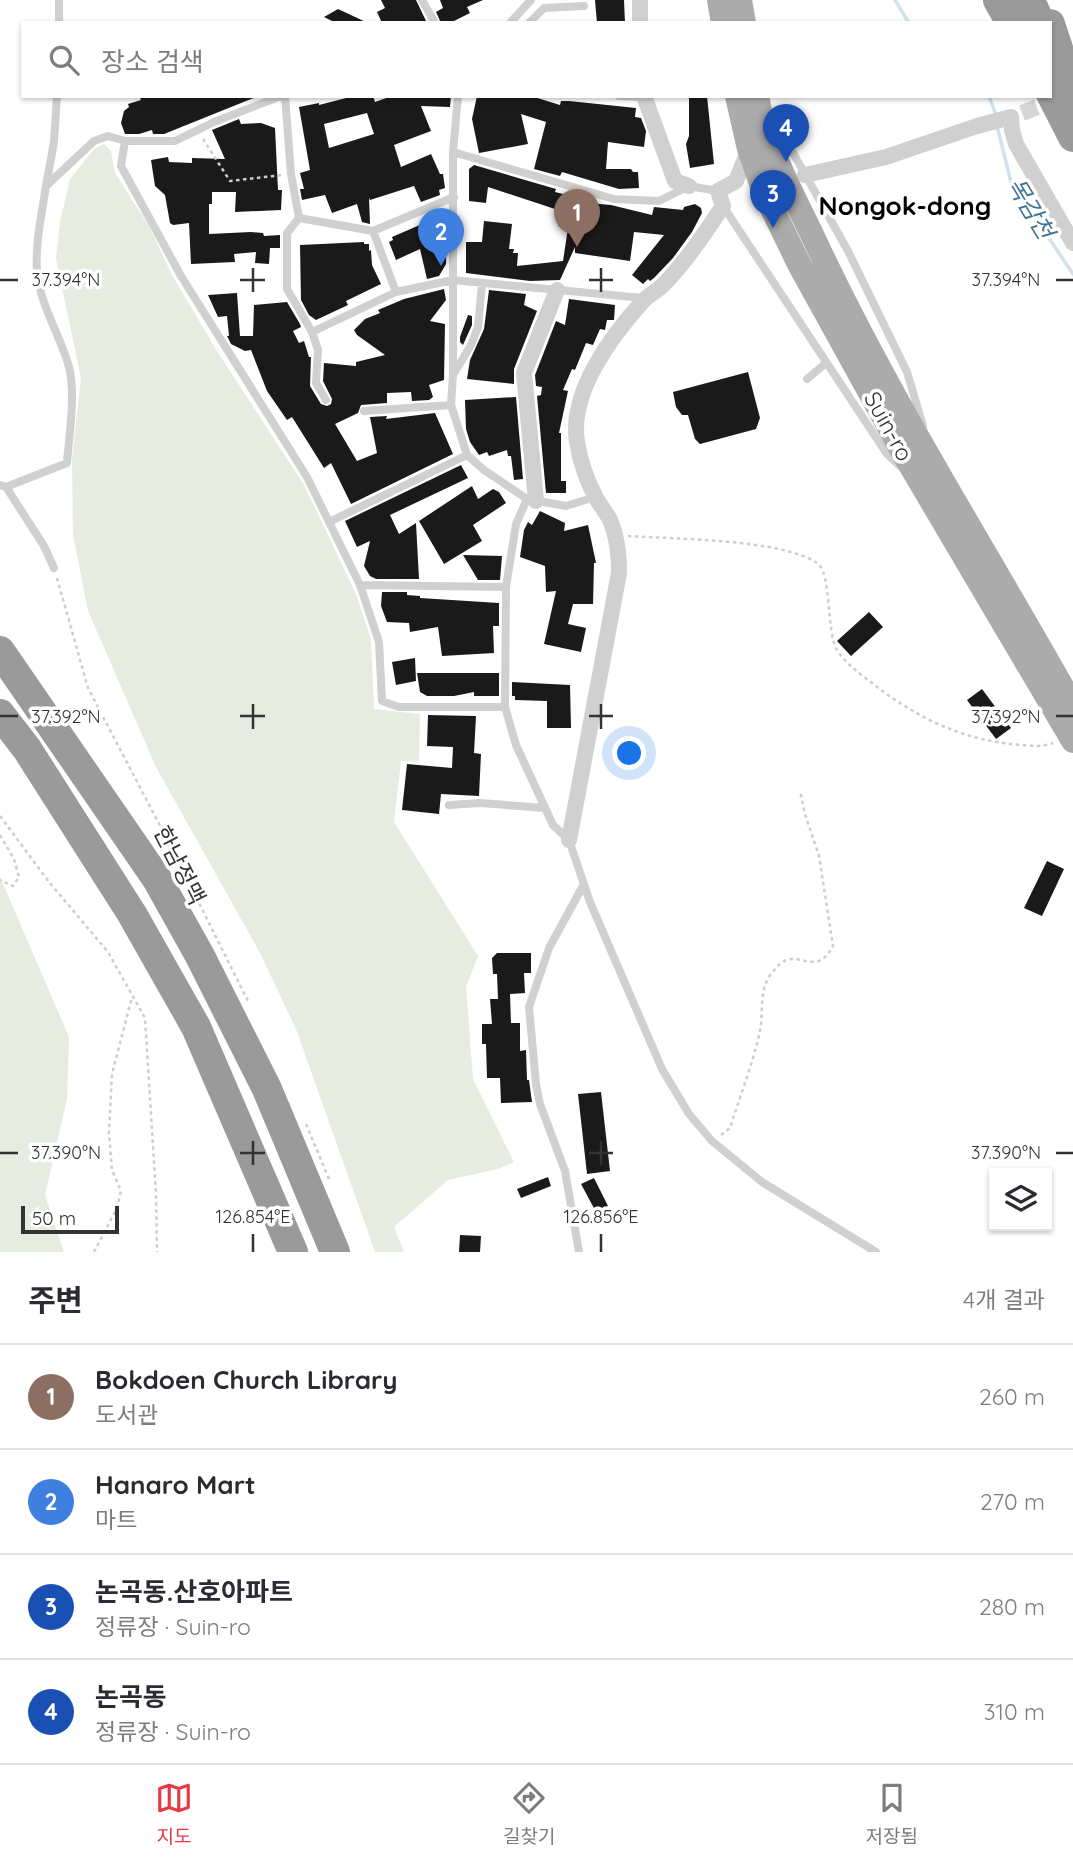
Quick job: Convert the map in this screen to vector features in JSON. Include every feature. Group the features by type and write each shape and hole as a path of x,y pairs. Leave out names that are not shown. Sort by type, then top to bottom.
{"highway":[{"path":"998,0 1010,21"},
{"path":"1014,0 1022,21"},
{"path":"1030,0 1039,21"},
{"path":"1044,0 1049,21"},
{"path":"1052,29 1073,94"},
{"path":"1052,52 1073,101"},
{"path":"1052,96 1073,137"},
{"path":"0,651 157,879 194,945 267,1089 335,1252"},
{"path":"0,714 27,749 132,914 196,1027 293,1252"}],"main road":[{"path":"719,0 723,21"},
{"path":"740,0 744,21"},
{"name":"Suin-ro","path":"737,98 749,149 764,192 800,266 925,489 1071,738"},
{"name":"Suin-ro","path":"759,98 760,116 771,148 837,289 888,386 1073,706"}],"street":[{"path":"639,0 640,21"},
{"path":"644,98 675,181 689,186"},
{"path":"805,174 886,157 1014,116 1012,130 1016,144 1073,243"},
{"path":"569,840 619,573 619,555 611,522 595,497 576,440 578,409 591,373 608,346 646,298 663,285 697,245 720,199 736,181 749,149"},
{"path":"531,500 524,373 557,290"}],"lane":[{"path":"59,21 60,0"},
{"path":"422,0 434,21"},
{"path":"512,21 531,0"},
{"path":"531,21 544,8 584,6"},
{"path":"54,568 44,546 3,486 67,463 71,404 69,369 52,327 37,270 37,249 54,142 57,98"},
{"path":"46,186 94,141 108,136 125,141 175,141 278,98"},
{"path":"283,98 291,174 299,218 287,233 287,289 313,332 318,350 316,383 326,400"},
{"path":"458,98 453,152 451,405 467,455 484,470 531,500 566,506 595,497"},
{"path":"760,98 805,174 907,372 934,463"},
{"path":"125,141 121,166 181,276 307,477 360,585 379,642 382,701 399,707 505,707"},
{"path":"453,152 614,199 659,201 689,186 720,199 783,287 826,363 887,454 925,489"},
{"path":"299,218 373,232 454,197"},
{"path":"373,232 396,292"},
{"path":"313,332 396,292 453,280 621,298 646,298"},
{"path":"453,375 471,345 478,327 482,284"},
{"path":"807,379 826,363"},
{"path":"364,411 451,405"},
{"path":"329,522 467,455"},
{"path":"531,500 516,524 506,587 505,707 516,745 553,825 569,840 584,884 662,1069 689,1114 712,1141 762,1182 876,1252"},
{"path":"360,585 506,587"},
{"path":"449,806 480,803 545,808"},
{"path":"579,1252 565,1171 540,1104 529,1007 549,948 584,884"}],"path":[{"path":"198,130 230,181 291,174"},
{"path":"614,535 766,546 818,563 824,575 836,648 849,665 904,708 946,728 991,743 1041,746 1071,738"},
{"name":"한남정맥","path":"54,568 88,688 248,1000"},
{"path":"712,1141 730,1128 759,1034 763,993 767,981 780,964 795,960 820,962 828,956 833,946 818,856 800,792"},
{"path":"0,816 49,882 108,952 145,1018 157,1252"},
{"path":"0,835 14,859 19,877 13,886 0,880"},
{"path":"94,1252 117,1208 121,1191 112,1170 109,1133 112,1074 132,995"},
{"path":"306,1123 332,1187"}],"shaded area":[{"path":"104,144 111,151 115,173 149,226 172,275 217,351 304,485 356,594 371,639 374,709 420,714 419,761 401,761 394,822 478,956 466,987 473,1079 514,1162 498,1169 448,1180 394,1227 404,1252 375,1252 296,1029 260,953 156,767 88,611 73,535 72,458 81,378 56,259 60,222 70,179 94,149"},
{"path":"0,877 69,1037 67,1099 45,1195 64,1252 0,1252"}],"building":[{"path":"381,0 416,0 426,21 381,21 377,12 385,8"},
{"path":"440,0 483,0 467,7 470,13 454,21 440,21 436,12 443,8"},
{"path":"595,0 624,0 625,21 597,21"},
{"path":"338,9 364,21 332,21 324,17"},
{"path":"140,98 254,98 164,134 153,134 152,130 125,134 121,123 124,111 129,107 128,104 141,100"},
{"path":"346,98 374,98 375,102 386,98 451,98 450,107 421,106 431,131 394,145 401,167 431,154 440,174 443,174 445,188 439,190 440,195 421,202 414,186 370,200 369,198 370,224 362,222 357,204 332,213 325,195 302,200 300,189 304,189 300,173 310,170 299,107","holes":["367,113 374,134 329,148 324,124"]},
{"path":"477,98 537,98 560,105 561,101 569,101 636,108 635,117 641,118 646,131 644,147 608,142 606,169 631,169 638,172 639,188 619,189 562,172 560,176 534,169 546,122 521,114 528,144 479,153 472,119"},
{"path":"689,98 707,98 714,164 690,168 686,144 689,136"},
{"path":"239,119 241,124 261,123 275,128 278,190 282,190 281,210 235,212 236,192 212,192 212,204 209,204 209,234 251,232 263,233 264,236 280,235 280,248 270,248 269,264 255,263 256,252 234,254 235,262 191,264 189,223 170,223 165,195 155,186 151,160 168,157 169,162 192,163 192,158 225,159 212,130"},
{"path":"474,165 556,189 555,192 567,195 566,201 611,205 652,215 654,207 683,210 684,207 695,204 701,208 702,213 673,258 654,278 643,284 632,275 664,235 634,232 630,261 575,253 575,247 560,280 530,281 466,273 466,242 482,242 484,221 512,224 509,249 518,253 517,266 563,261 568,228 558,226 561,211 488,187 486,203 469,201 469,169"},
{"path":"429,221 445,222 443,244 446,244 446,264 439,276 427,279 420,249 396,260 389,242 393,240 392,237"},
{"path":"369,244 372,265 381,284 346,301 348,305 316,320 309,315 301,300 300,245"},
{"path":"444,289 446,300 430,321 445,324 444,380 429,385 433,397 429,400 412,401 411,392 387,393 387,403 361,405 358,413 335,424 357,461 377,453 370,417 387,416 386,419 435,413 453,454 351,504 331,463 324,468 292,417 287,420 267,391 251,350 245,351 231,344 227,336 227,316 218,317 208,295 237,293 240,336 253,336 254,305 287,302 301,327 293,331 299,343 304,341 311,357 310,386 321,404 327,406 332,399 323,381 324,363 356,366 356,362 385,355 354,330 365,319 404,299"},
{"path":"489,290 526,294 524,305 537,311 514,369 514,384 467,379 470,360 484,329"},
{"path":"569,299 615,305 614,320 607,320 605,330 600,329 593,345 586,343 563,390 568,391 559,433 561,481 566,481 566,493 546,493 537,396 541,395 542,387 536,386 535,375 556,321 565,325"},
{"path":"468,315 472,316 472,325 463,345 460,337"},
{"path":"748,372 760,418 756,429 700,444 695,439 688,415 682,415 676,407 673,392"},
{"path":"516,397 523,479 514,480 511,456 508,456 507,450 489,456 487,452 479,455 470,442 466,429 465,400"},
{"path":"461,465 468,478 390,515 399,534 416,523 419,579 376,579 370,576 364,566 370,541 357,547 345,521"},
{"path":"472,486 478,499 493,489 499,492 506,503 473,525 482,541 444,564 419,521"},
{"path":"540,511 565,523 564,531 588,525 596,563 593,604 573,604 568,624 586,628 581,652 544,644 556,591 546,592 545,566 520,557 524,530 528,522 532,525"},
{"path":"463,555 502,556 500,580 478,580"},
{"path":"382,592 407,592 407,595 420,598 499,603 499,626 493,626 494,653 442,656 438,627 410,632 409,623 387,622 381,606"},
{"path":"869,612 883,627 851,656 837,641"},
{"path":"415,658 416,681 396,685 392,662"},
{"path":"417,673 499,673 499,696 474,696 474,692 454,696 427,696 420,692"},
{"path":"512,682 570,685 571,728 547,728 547,701 515,700 515,696 512,696"},
{"path":"982,689 1011,728 996,739 967,700"},
{"path":"428,715 476,716 474,753 481,754 479,796 441,794 439,814 402,810 407,764 452,768 453,747 427,746"},
{"path":"1047,861 1064,869 1042,916 1024,908"},
{"path":"497,953 531,953 531,973 524,973 525,993 510,994 511,1023 520,1023 520,1051 526,1050 527,1080 532,1102 501,1103 500,1078 487,1078 486,1044 482,1044 482,1024 492,1024 490,999 498,999 497,974 493,974 492,958"},
{"path":"601,1092 610,1171 587,1174 578,1094"},
{"path":"548,1177 551,1186 521,1198 517,1189"},
{"path":"594,1178 608,1206 596,1212 581,1184"},
{"path":"460,1235 481,1236 480,1252 459,1252"}],"waterway":[{"name":"목감천","path":"895,0 908,21"},
{"name":"목감천","path":"990,98 996,115"},
{"name":"목감천","path":"997,126 1011,182 1073,274"}],"tunnel":[{"path":"1022,113 1061,98"}],"place":[{"name":"논곡동","path":"786,162"},
{"name":"논곡동.산호아파트","path":"773,228"},
{"name":"Bokdoen Church Library","path":"577,247"},
{"name":"Hanaro Mart","path":"441,266"}],"district":[{"name":"Nongok-dong","path":"905,205"}]}
